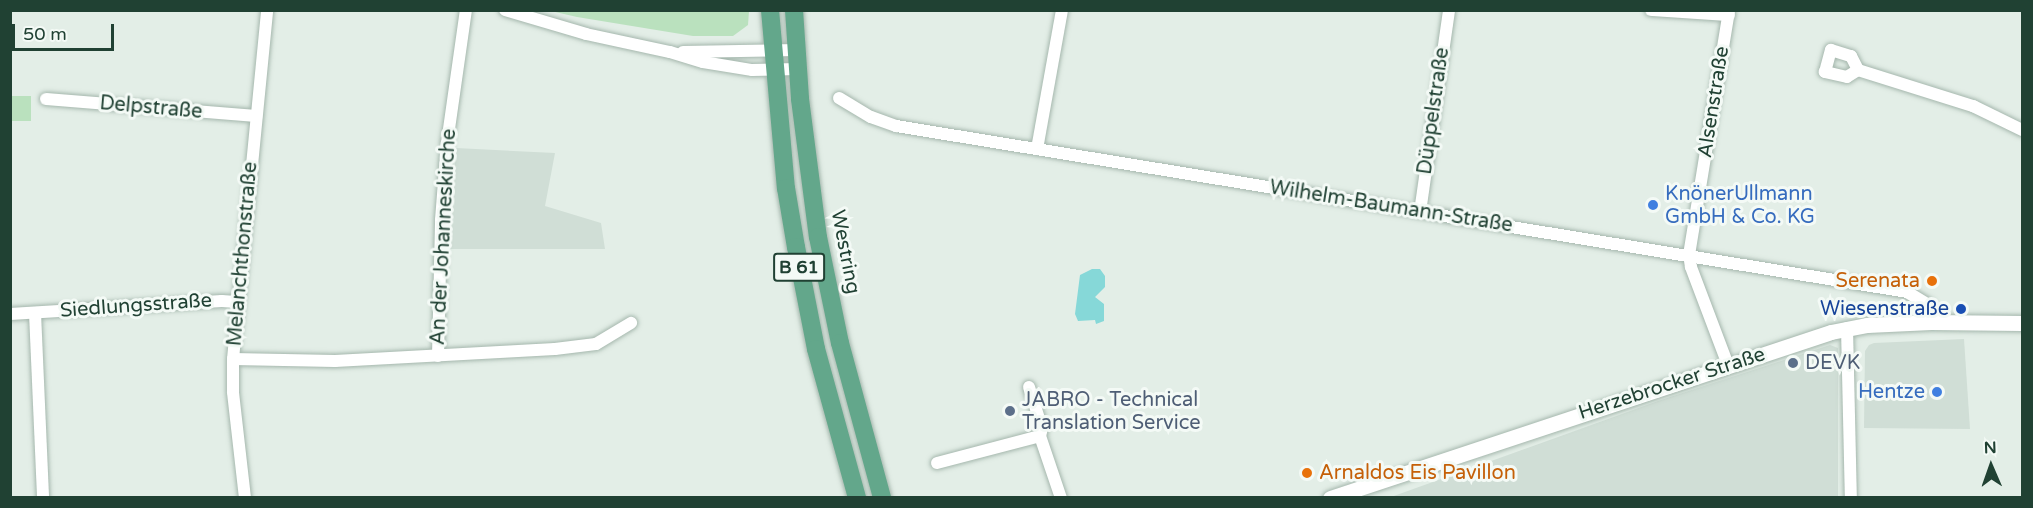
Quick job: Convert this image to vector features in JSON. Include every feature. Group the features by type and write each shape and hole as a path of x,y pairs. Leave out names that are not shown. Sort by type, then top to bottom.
{"main road":[{"name":"B 61","path":"770,10 786,188 807,308 832,413 857,498"},
{"name":"Westring","path":"794,10 798,69 818,237 840,343 882,498"}],"street":[{"name":"Melanchthonstraße","path":"245,498 233,392 233,359 236,302 267,10"},
{"name":"An der Johanneskirche","path":"438,356 441,220 447,143 466,10"},
{"path":"505,10 624,44 670,52 728,67 798,69"},
{"path":"1037,149 1062,10"},
{"name":"Düppelstraße","path":"1420,212 1449,10"},
{"path":"1651,10 1729,13"},
{"name":"Alsenstraße","path":"1728,365 1691,267 1689,255 1729,13"},
{"path":"670,52 797,50"},
{"path":"1858,70 1973,106 2022,130"},
{"name":"Wilhelm-Baumann-Straße","path":"839,98 871,117 896,126 1907,292 1929,305 1931,322"},
{"name":"Delpstraße","path":"46,99 256,116"},
{"name":"Siedlungsstraße","path":"10,314 236,302"},
{"name":"Siedlungsstraße","path":"35,313 43,498"},
{"name":"Herzebrocker Straße","path":"1330,498 1728,365 1847,328 1931,322 2022,322"},
{"name":"An der Johanneskirche","path":"233,359 335,361 520,352 596,344 632,323"},
{"path":"1847,328 1851,498"},
{"path":"1029,387 1042,428 1040,436 1061,498"},
{"path":"938,463 1040,436"}],"shaded area":[{"path":"456,148 555,153 545,206 601,223 605,249 450,249"},
{"path":"1964,339 1970,429 1864,428 1865,351 1869,345"},
{"path":"1830,345 1838,348 1838,497 1391,497 1658,401"}],"green space":[{"path":"749,10 748,25 733,36 693,36 551,11"},
{"path":"11,96 31,96 31,121 11,121"}],"water":[{"path":"1092,269 1100,269 1105,276 1105,287 1095,297 1104,304 1104,321 1096,324 1095,320 1078,321 1075,314 1080,275"}],"place":[{"name":"KnönerUllmann GmbH & Co. KG","path":"1653,205"},
{"name":"Serenata","path":"1932,281"},
{"name":"Wiesenstraße","path":"1961,309"},
{"name":"DEVK","path":"1793,363"},
{"name":"Hentze","path":"1937,392"},
{"name":"JABRO - Technical Translation Service","path":"1010,411"},
{"name":"Arnaldos Eis Pavillon","path":"1307,473"}]}
